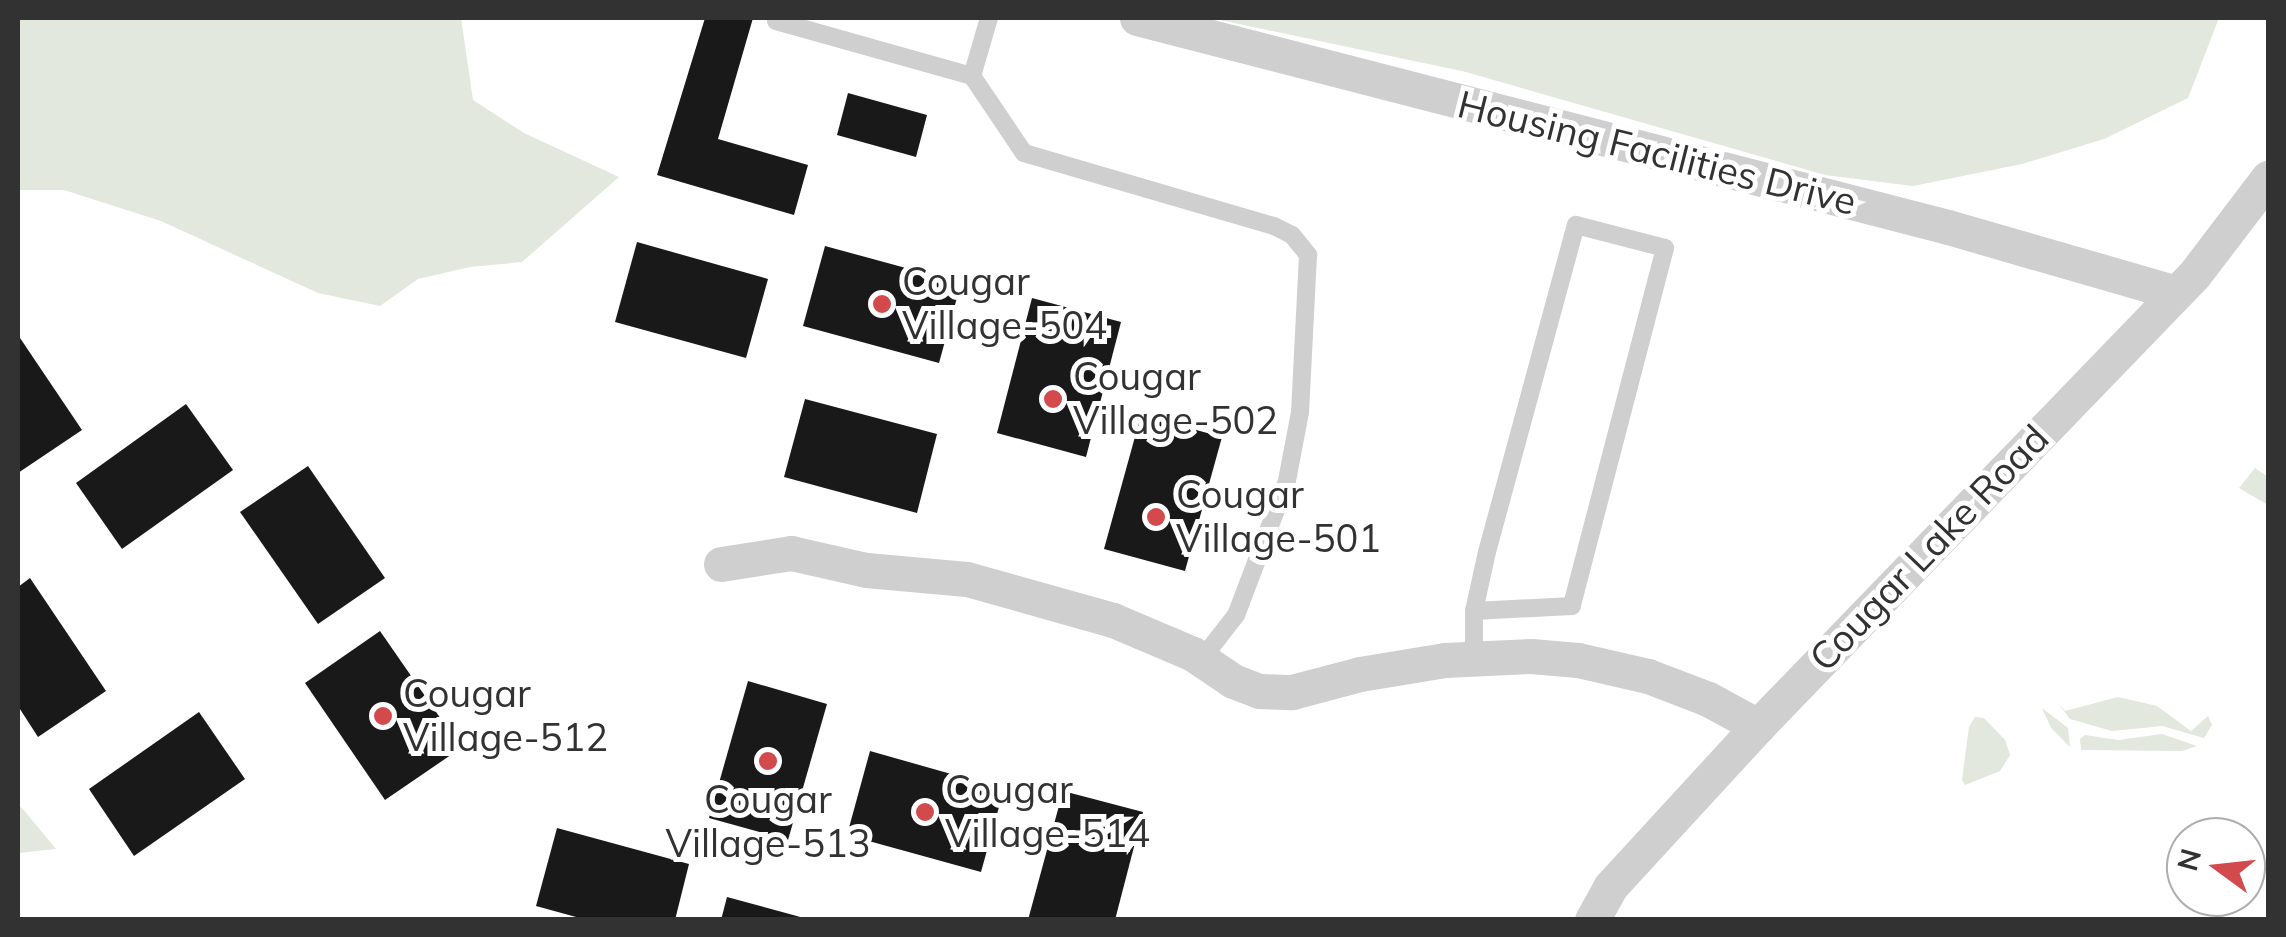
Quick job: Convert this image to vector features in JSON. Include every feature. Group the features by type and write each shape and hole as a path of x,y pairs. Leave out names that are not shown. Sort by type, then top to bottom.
{"street":[{"name":"Housing Facilities Drive","path":"1137,18 1948,227 2176,293"},
{"name":"Cougar Lake Road","path":"1592,920 1610,887 1758,726 2176,293 2268,178"},
{"path":"721,564 792,553 866,570 955,576 1113,620 1259,691 1292,692 1360,674 1474,659 1578,660 1648,676 1708,698 1758,726"}],"lane":[{"path":"972,76 989,18"},
{"path":"776,22 812,24 972,76 1024,153 1274,226 1292,235 1308,255 1300,412 1287,480 1236,615 1201,660"},
{"path":"1474,611 1572,606 1665,248 1576,225 1474,611 1474,659"}],"shaded area":[{"path":"18,18 461,18 473,100 524,133 619,177 522,262 470,267 418,279 380,306 318,293 161,221 64,190 18,190"},
{"path":"1211,18 2219,18 2188,98 2104,139 2022,164 1913,186 1825,175 1466,72"},
{"path":"2255,468 2268,477 2268,505 2239,488"},
{"path":"2118,697 2157,706 2191,731 2208,716 2212,725 2204,738 2162,726 2112,731 2070,719 2057,702 2065,711"},
{"path":"2042,708 2068,728 2070,747 2051,728"},
{"path":"1975,717 1984,718 2005,740 2010,755 2000,771 1965,785 1962,780 1969,727"},
{"path":"2162,734 2197,746 2182,751 2081,750 2080,739 2085,735 2118,740"},
{"path":"18,806 22,808 56,849 18,853"}],"building":[{"path":"705,18 753,18 718,139 808,165 794,215 657,175"},
{"path":"848,93 927,115 916,157 837,135"},
{"path":"637,242 768,279 746,358 615,322"},
{"name":"Cougar Village-504","path":"825,246 961,283 939,363 803,326"},
{"name":"Cougar Village-502","path":"1032,298 1121,322 1086,457 997,433"},
{"path":"18,335 82,430 18,473"},
{"path":"805,399 937,434 917,513 784,477"},
{"path":"186,404 233,470 122,549 76,483"},
{"name":"Cougar Village-501","path":"1141,415 1222,437 1185,571 1104,549"},
{"path":"308,466 385,578 318,624 240,512"},
{"path":"30,578 106,691 38,737 18,706 18,587"},
{"name":"Cougar Village-512","path":"380,631 461,748 385,800 305,683"},
{"name":"Cougar Village-513","path":"748,681 827,704 788,840 709,818"},
{"path":"199,712 245,779 134,856 89,789"},
{"name":"Cougar Village-514","path":"870,751 1004,789 981,872 847,835"},
{"path":"1063,791 1143,812 1115,920 1028,920"},
{"path":"557,828 689,864 675,920 587,920 536,906"},
{"path":"727,897 804,918 804,920 721,920"}],"place":[{"name":"Cougar Village-504","path":"882,304"},
{"name":"Cougar Village-502","path":"1053,399"},
{"name":"Cougar Village-501","path":"1156,517"},
{"name":"Cougar Village-512","path":"383,716"},
{"name":"Cougar Village-513","path":"768,761"},
{"name":"Cougar Village-514","path":"925,812"}]}
